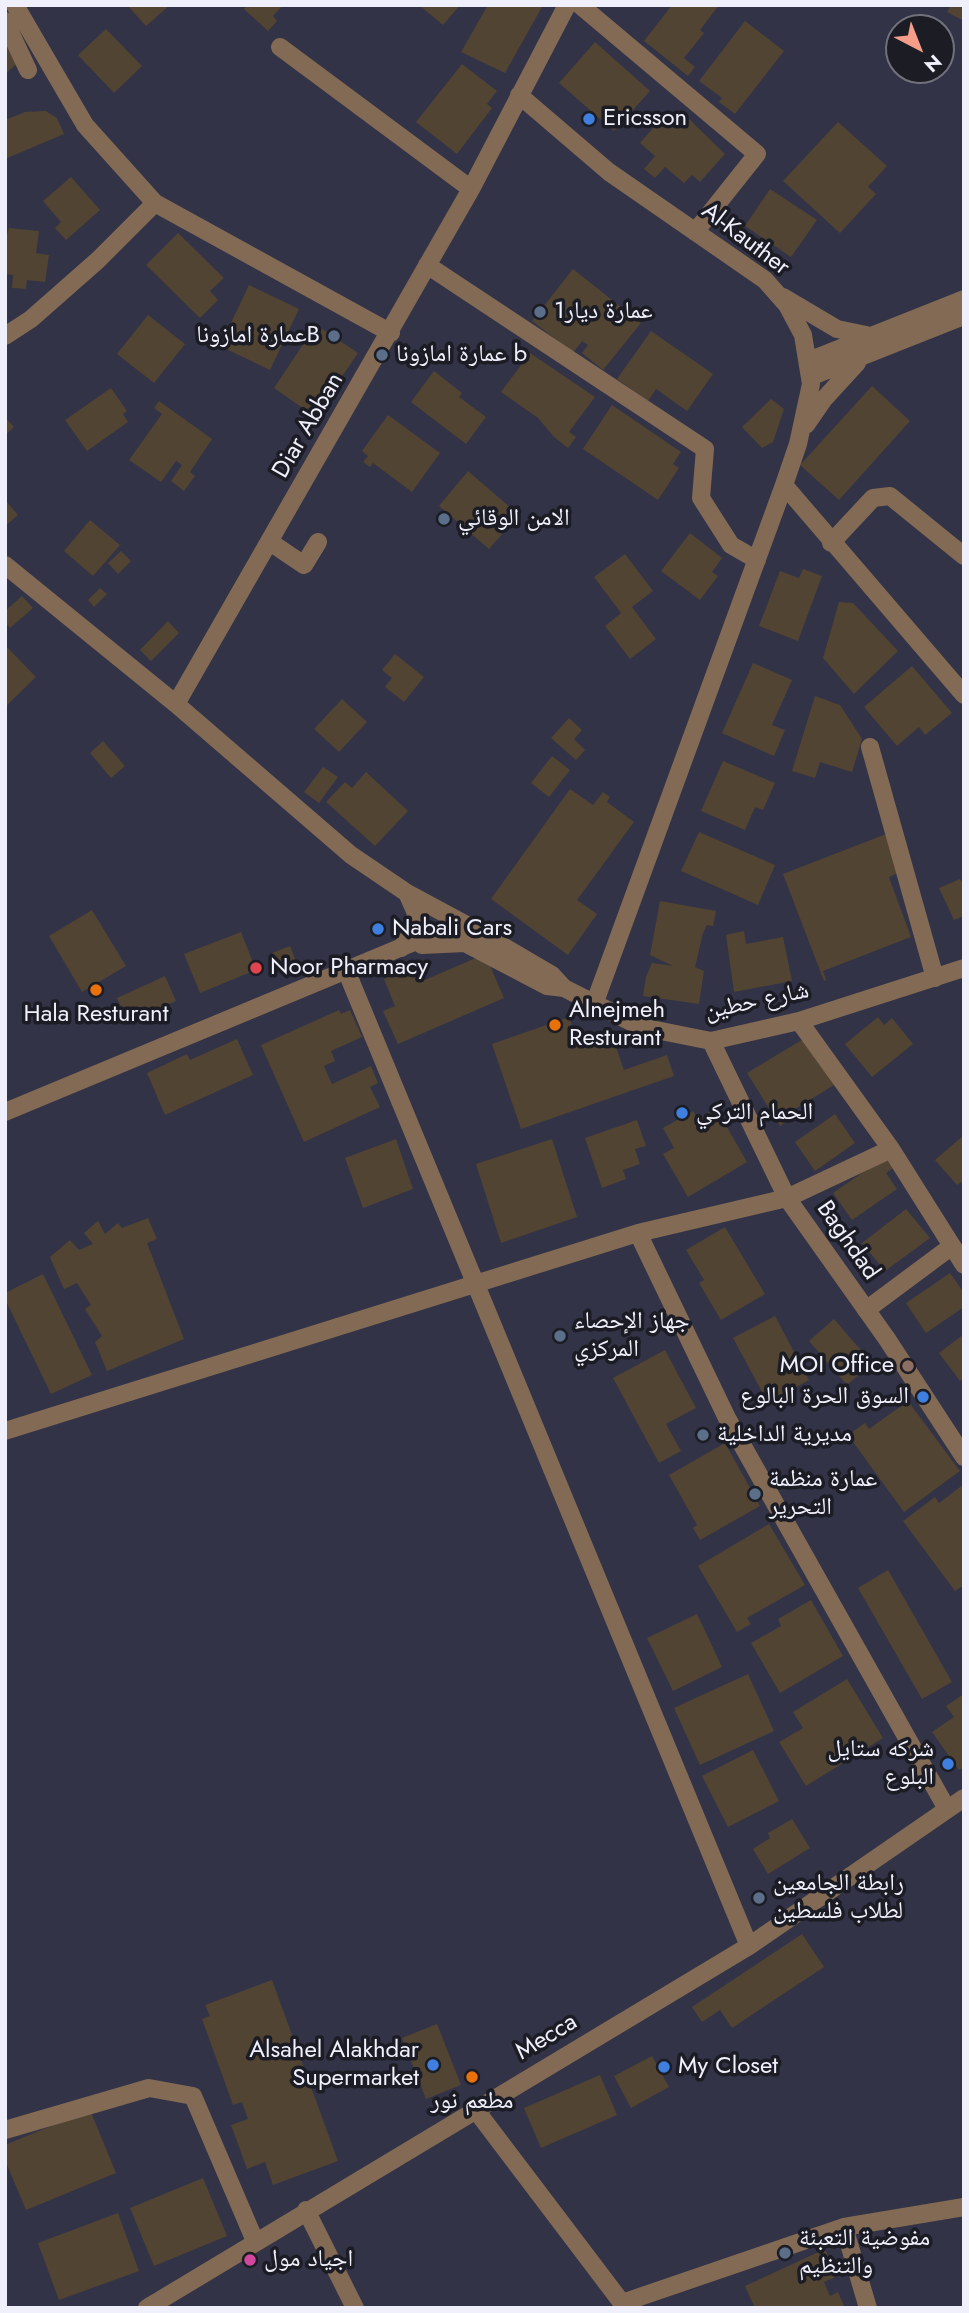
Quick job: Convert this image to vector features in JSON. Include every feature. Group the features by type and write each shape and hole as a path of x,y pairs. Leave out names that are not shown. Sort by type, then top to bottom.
{"street":[{"path":"15,5 85,125 155,203 390,333"},
{"path":"519,95 567,5"},
{"path":"580,5 757,154 695,232"},
{"path":"5,21 28,70"},
{"path":"280,47 471,189"},
{"name":"Diar Abban","path":"176,704 390,333 471,189 519,95"},
{"name":"Al-Kauther","path":"519,95 608,172 765,280 787,305 803,335 809,369 800,433 784,485 595,1002"},
{"path":"5,336 32,319 98,260 155,203"},
{"path":"427,265 705,449 701,498 731,545 757,560"},
{"path":"776,293 837,329 871,336"},
{"path":"809,369 871,336 964,299"},
{"path":"809,369 864,356 964,316"},
{"path":"800,433 824,398 864,356"},
{"path":"784,485 964,695"},
{"path":"831,543 873,498 890,496 964,556"},
{"path":"270,542 304,565 318,542"},
{"path":"5,565 176,704 300,814 351,855 407,892 552,975 564,988"},
{"path":"870,747 934,978"},
{"path":"401,948 413,932 416,913 407,892"},
{"path":"436,908 443,936"},
{"path":"5,1112 401,948 472,928"},
{"path":"443,936 465,943 547,986 564,988"},
{"name":"شارع حطين","path":"564,988 641,1027 711,1041 799,1021 964,968"},
{"path":"346,971 749,1946"},
{"path":"799,1021 891,1149 964,1265"},
{"name":"Baghdad","path":"711,1041 787,1198 964,1457"},
{"path":"5,1431 638,1233 787,1198 891,1149"},
{"path":"638,1233 727,1418 947,1808"},
{"path":"866,1310 952,1246"},
{"name":"Mecca","path":"147,2308 749,1946 964,1798"},
{"path":"5,2130 149,2088 193,2096 255,2241"},
{"path":"475,2109 622,2303 844,2227 964,2207"},
{"path":"306,2210 355,2308"},
{"path":"844,2227 868,2308"}],"building":[{"path":"127,5 170,5 146,26"},
{"path":"248,5 283,5 273,16 277,21 268,31 244,9"},
{"path":"419,5 460,5 443,25"},
{"path":"488,5 543,5 505,73 461,52"},
{"path":"672,5 719,5 700,30 704,33 684,58 695,67 688,76 644,41"},
{"path":"951,5 964,5 964,21 955,14 947,12"},
{"path":"745,21 784,51 735,114 719,102 722,98 699,81"},
{"path":"106,29 142,66 114,93 78,55"},
{"path":"5,34 20,61 5,74"},
{"path":"595,42 650,91 614,131 559,83"},
{"path":"462,64 497,91 487,104 492,108 457,154 416,122"},
{"path":"46,111 57,118 64,134 5,159 5,120 25,112"},
{"path":"665,114 676,124 684,114 725,154 700,182 692,175 684,183 665,167 655,178 644,169 655,156 640,143"},
{"path":"838,122 887,166 868,187 876,194 840,233 783,181"},
{"path":"71,177 100,210 66,240 55,228 61,222 43,201"},
{"path":"770,189 817,220 791,257 745,226"},
{"path":"9,228 39,231 36,253 49,255 45,282 27,280 26,289 12,288 13,275 5,274 5,240"},
{"path":"178,233 224,278 210,291 218,300 200,318 146,265"},
{"path":"573,269 641,323 603,370 582,353 588,345 582,341 573,353 532,321"},
{"path":"249,285 299,309 270,370 220,346"},
{"path":"148,315 185,344 154,383 117,354"},
{"path":"316,325 358,353 322,406 314,401 307,411 274,388"},
{"path":"651,331 713,374 687,411 656,389 648,401 617,379"},
{"path":"530,353 595,397 569,432 576,437 568,448 554,437 538,418 501,392"},
{"path":"434,371 462,393 459,397 486,417 466,444 411,402"},
{"path":"872,386 910,421 839,500 800,465"},
{"path":"111,388 127,411 123,414 128,422 87,451 65,420"},
{"path":"771,399 784,409 773,442 762,448 742,427"},
{"path":"159,401 212,439 190,472 195,476 184,491 171,481 182,465 176,461 161,482 129,460 162,414 154,408"},
{"path":"612,405 681,452 673,464 679,468 658,500 583,449"},
{"path":"388,415 440,453 412,492 373,463 370,467 363,462 368,456 362,451"},
{"path":"5,417 14,427 5,435"},
{"path":"468,471 519,515 489,549 439,506"},
{"path":"5,500 18,515 5,526"},
{"path":"90,520 120,545 93,576 64,551"},
{"path":"690,533 722,558 712,572 718,576 700,600 661,571"},
{"path":"121,551 131,561 118,574 108,563"},
{"path":"625,554 653,591 632,607 656,639 630,659 605,626 621,613 594,577"},
{"path":"803,569 822,576 798,641 759,626 780,571 799,578"},
{"path":"100,588 107,594 94,607 88,600"},
{"path":"22,596 33,608 10,628 5,622 5,611"},
{"path":"839,602 853,603 898,651 854,694 823,658"},
{"path":"168,621 179,633 151,661 140,650"},
{"path":"5,645 36,677 5,707"},
{"path":"395,654 424,677 404,702 385,687 392,678 382,670"},
{"path":"753,663 792,680 772,725 785,730 774,756 722,733"},
{"path":"912,666 952,713 925,735 919,727 897,746 864,707"},
{"path":"815,696 840,705 862,739 852,772 820,762 815,778 792,771"},
{"path":"342,699 367,722 339,752 314,729"},
{"path":"569,718 582,730 574,739 585,750 576,760 551,738"},
{"path":"103,741 125,766 111,778 90,753"},
{"path":"552,756 570,770 549,797 531,783"},
{"path":"723,761 775,783 763,810 755,807 745,830 701,811"},
{"path":"323,767 338,777 319,803 304,792"},
{"path":"366,772 408,811 375,846 326,802 345,782 352,788"},
{"path":"570,789 593,805 603,792 610,797 607,802 634,822 577,900 597,914 568,955 491,899"},
{"path":"699,832 775,865 758,905 681,871"},
{"path":"886,834 900,872 889,877 911,937 823,971 824,981 783,874"},
{"path":"960,879 964,885 964,916 954,920 939,888"},
{"path":"660,901 716,911 713,926 707,925 703,933 695,967 704,971 699,1004 643,996 646,977 652,963 673,966 650,955"},
{"path":"92,910 126,966 82,992 49,936"},
{"path":"744,931 746,944 783,937 792,981 734,992 726,935"},
{"path":"241,932 256,970 200,993 184,954"},
{"path":"290,946 298,967 281,974 272,953"},
{"path":"485,954 504,998 398,1044 383,1011 395,1006 384,979 418,964 425,980"},
{"path":"165,976 176,1001 128,1022 117,998"},
{"path":"339,1010 341,1014 350,1010 362,1037 331,1051 335,1061 324,1066 332,1084 371,1066 378,1083 370,1087 380,1107 304,1142 261,1045"},
{"path":"569,1017 577,1042 610,1030 624,1070 667,1055 674,1076 521,1129 492,1044"},
{"path":"878,1017 884,1025 892,1018 913,1044 872,1077 845,1044"},
{"path":"805,1038 834,1085 795,1109 798,1114 780,1126 747,1073"},
{"path":"237,1039 253,1075 165,1115 147,1073 187,1054 190,1060"},
{"path":"716,1108 747,1162 688,1197 663,1154 674,1148 663,1128 693,1111 698,1119"},
{"path":"835,1114 855,1143 815,1171 795,1142"},
{"path":"637,1120 646,1146 635,1149 640,1164 623,1170 626,1179 602,1188 585,1138"},
{"path":"964,1135 964,1180 957,1185 935,1160"},
{"path":"396,1139 413,1189 363,1208 345,1158"},
{"path":"552,1139 577,1217 501,1243 476,1164"},
{"path":"885,1157 893,1168 886,1173 897,1189 852,1220 833,1193"},
{"path":"906,1209 930,1238 885,1271 862,1243"},
{"path":"148,1218 157,1239 147,1243 184,1339 107,1371 95,1342 102,1336 85,1309 91,1305 77,1283 64,1289 50,1257 70,1240 79,1250 93,1244 84,1233 98,1221 105,1234 118,1223 122,1228"},
{"path":"725,1227 765,1294 721,1320 699,1283 704,1280 686,1250"},
{"path":"950,1273 964,1293 964,1307 926,1333 906,1303"},
{"path":"43,1274 92,1375 51,1394 5,1299 5,1293"},
{"path":"775,1316 809,1380 768,1403 733,1338"},
{"path":"834,1319 872,1363 847,1385 809,1341"},
{"path":"964,1334 964,1378 960,1381 939,1353"},
{"path":"665,1350 696,1408 666,1424 681,1451 659,1463 613,1378"},
{"path":"908,1401 960,1471 904,1512 848,1435 865,1423 869,1429"},
{"path":"725,1443 760,1506 700,1540 693,1528 697,1525 669,1475"},
{"path":"964,1484 964,1585 955,1591 903,1521 935,1497 939,1503"},
{"path":"769,1524 805,1585 747,1618 751,1624 737,1632 698,1566"},
{"path":"888,1570 952,1682 922,1699 858,1588"},
{"path":"811,1600 843,1656 780,1693 751,1643 781,1626 778,1619"},
{"path":"697,1614 722,1667 673,1691 647,1638"},
{"path":"748,1674 774,1731 700,1765 674,1708"},
{"path":"847,1679 883,1738 806,1786 779,1742 803,1728 793,1712"},
{"path":"964,1694 964,1767 959,1770 932,1732 954,1717 946,1706"},
{"path":"753,1750 779,1801 728,1827 702,1776"},
{"path":"792,1819 810,1848 768,1874 753,1849 770,1838 768,1833"},
{"path":"802,1934 824,1967 732,2028 720,2010 702,2022 692,2007"},
{"path":"272,1980 338,2161 273,2185 265,2162 247,2169 231,2125 248,2119 242,2102 233,2105 202,2019 210,2016 205,2005"},
{"path":"437,2024 461,2085 426,2099 402,2038"},
{"path":"652,2056 669,2087 631,2108 614,2076"},
{"path":"600,2075 617,2115 541,2148 524,2108"},
{"path":"90,2110 116,2173 26,2210 5,2160 5,2145"},
{"path":"203,2178 227,2236 154,2266 130,2208"},
{"path":"118,2213 139,2271 59,2300 38,2243"},
{"path":"825,2249 838,2276 824,2282 830,2296 838,2292 845,2308 755,2308 745,2286"}],"place":[{"name":"Ericsson","path":"589,119"},
{"name":"عمارة ديار1","path":"540,312"},
{"name":"عمارة امازوناB","path":"334,336"},
{"name":"عمارة امازونا b","path":"382,355"},
{"name":"الامن الوقائي","path":"444,519"},
{"name":"Nabali Cars","path":"378,929"},
{"name":"Noor Pharmacy","path":"256,968"},
{"name":"Hala Resturant","path":"96,990"},
{"name":"Alnejmeh Resturant","path":"555,1025"},
{"name":"الحمام التركي","path":"682,1113"},
{"name":"جهاز الإحصاء المركزي","path":"560,1336"},
{"name":"MOI Office","path":"908,1366"},
{"name":"السوق الحرة البالوع","path":"923,1397"},
{"name":"مديرية الداخلية","path":"703,1435"},
{"name":"عمارة منظمة التحرير","path":"755,1494"},
{"name":"شركه ستايل البلوع","path":"948,1764"},
{"name":"رابطة الجامعين لطلاب فلسطين","path":"759,1898"},
{"name":"Alsahel Alakhdar Supermarket","path":"433,2065"},
{"name":"My Closet","path":"664,2067"},
{"name":"مطعم نور","path":"472,2077"},
{"name":"مفوضية التعبئة والتنظيم","path":"785,2253"},
{"name":"اجياد مول","path":"250,2260"}]}
